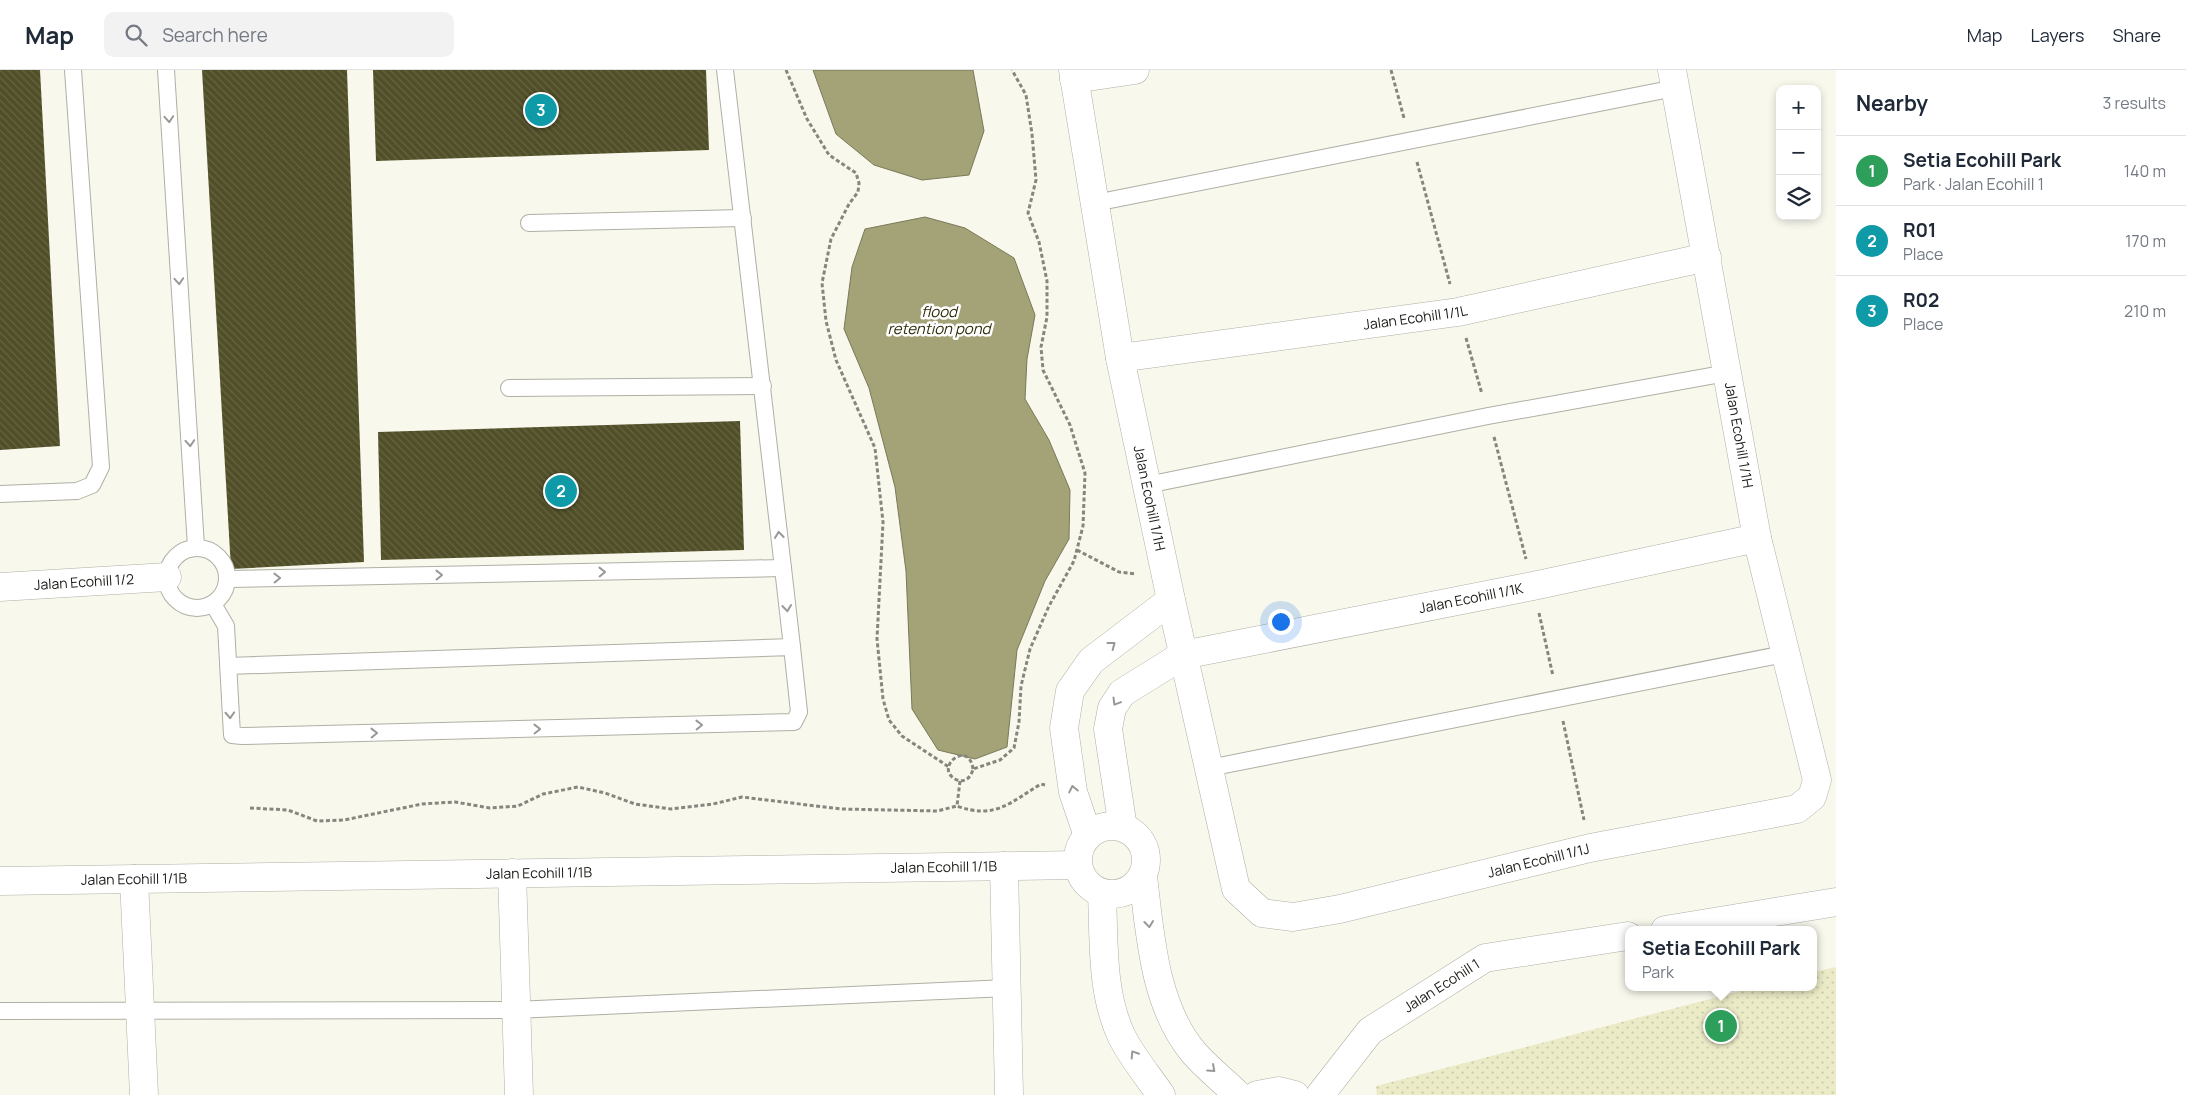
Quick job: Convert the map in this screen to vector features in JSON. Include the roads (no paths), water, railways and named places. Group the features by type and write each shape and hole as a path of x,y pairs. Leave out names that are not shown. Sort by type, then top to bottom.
{"street":[{"path":"1074,75 1135,70"},
{"name":"Jalan Ecohill 1/1H","path":"1074,75 1120,358 1183,655 1236,889 1262,913"},
{"name":"Jalan Ecohill 1/1H","path":"1674,79 1757,538 1784,654 1817,780 1812,797"},
{"name":"Jalan Ecohill 1/1L","path":"1120,358 1458,312 1707,257"},
{"name":"Jalan Ecohill 1/1K","path":"1183,655 1533,586 1757,538"},
{"name":"Jalan Ecohill 1/2","path":"0,587 167,577"},
{"path":"1088,836 1073,792 1064,728 1070,691 1090,661 1169,589"},
{"path":"1123,828 1108,729 1112,708 1122,693 1183,655"},
{"name":"Jalan Ecohill 1/1J","path":"1262,913 1293,917 1340,909 1590,848 1796,809 1812,797"},
{"path":"1143,876 1136,885 1126,892 1102,893 1092,888 1083,879 1078,866 1080,851 1088,836 1103,827 1123,828 1133,833 1141,842 1146,853 1146,865 1143,876 1153,960 1172,1020 1194,1054 1238,1095"},
{"path":"1004,866 1009,1095"},
{"name":"Jalan Ecohill 1/1B","path":"0,881 1078,866"},
{"path":"512,873 519,1095"},
{"path":"134,879 144,1095"},
{"path":"1102,893 1104,960 1110,1001 1122,1037 1160,1095"},
{"path":"1689,926 1836,902"},
{"name":"Jalan Ecohill 1","path":"1320,1095 1370,1031 1485,958 1625,936"},
{"path":"1257,1095 1279,1091 1295,1095"}],"lane":[{"path":"0,494 77,491 92,485 101,467 73,70"},
{"path":"166,70 196,547"},
{"path":"213,604 226,626 232,735 794,722 799,712 725,70"},
{"path":"1095,203 1411,142 1674,79"},
{"path":"528,223 743,218"},
{"path":"1147,485 1488,416 1728,373"},
{"path":"509,388 762,386"},
{"path":"196,547 206,549 219,556 227,569 228,579 220,598 213,604 202,608 192,608 182,604 171,592 167,577 173,560 179,553 196,547"},
{"path":"228,579 783,568"},
{"path":"228,666 792,646"},
{"path":"1209,768 1784,654"},
{"path":"0,1011 58,1009 141,1012 515,1010 1007,988"}],"water":[{"path":"813,70 973,70 984,131 969,175 922,180 874,165 836,134"},
{"name":"flood retention pond","path":"925,217 965,228 1014,258 1035,315 1027,359 1025,399 1049,440 1070,490 1069,539 1045,581 1017,650 1007,747 975,759 938,750 912,709 906,571 895,487 869,388 844,329 852,267 865,229"}],"place":[{"name":"R02","path":"541,110"},
{"name":"R01","path":"561,491"},
{"name":"Setia Ecohill Park","path":"1721,1026"}]}
